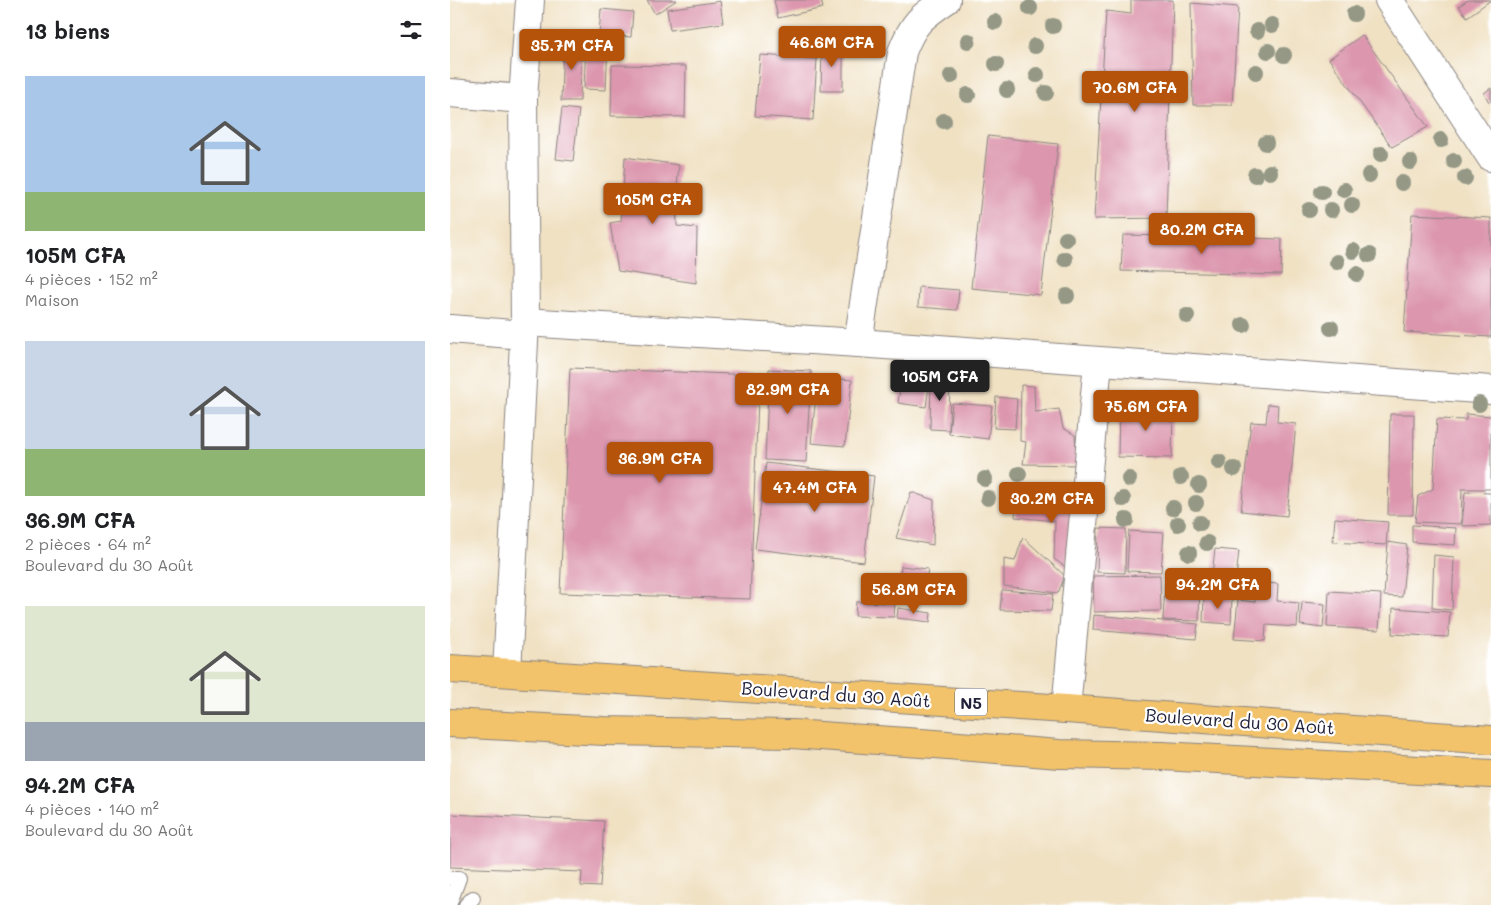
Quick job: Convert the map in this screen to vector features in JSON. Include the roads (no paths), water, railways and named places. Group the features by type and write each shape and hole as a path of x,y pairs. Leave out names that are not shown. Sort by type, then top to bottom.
{"highway":[{"name":"Boulevard du 30 Août","path":"450,669 1066,708 1491,740"},
{"path":"450,723 604,731 792,734 1059,754 1162,756 1491,774"}],"street":[{"path":"507,672 524,328 523,99 530,0"},
{"path":"858,343 902,52 909,33 923,16 946,0"},
{"path":"1389,0 1491,157"},
{"path":"450,93 523,99"},
{"path":"450,330 524,328 858,343 1491,390"},
{"path":"1066,708 1098,362"}],"lane":[{"path":"450,878 459,878 450,903"}]}
